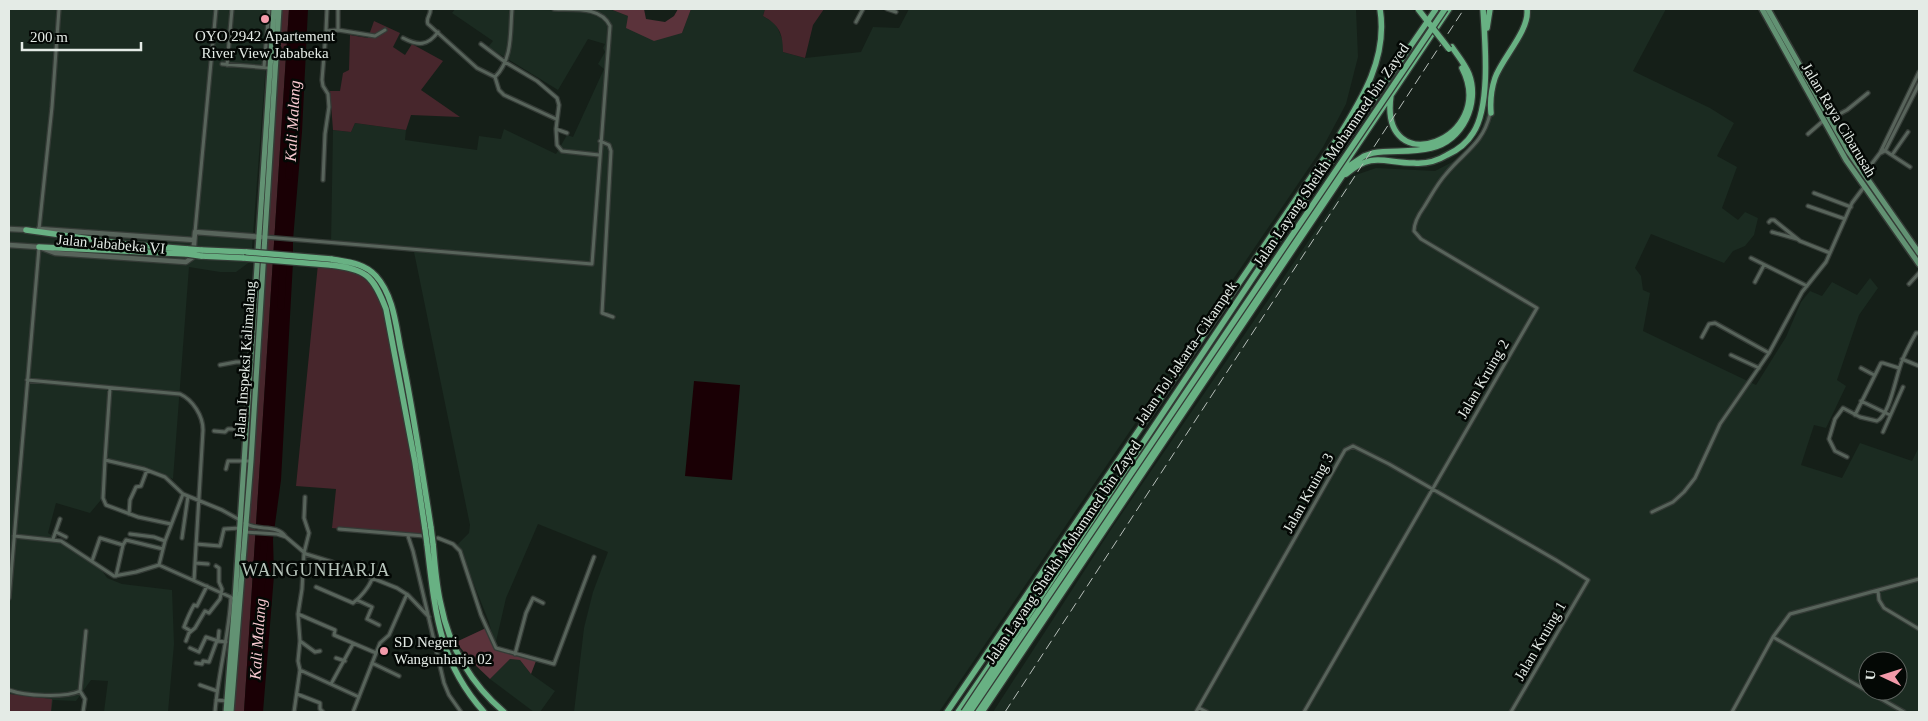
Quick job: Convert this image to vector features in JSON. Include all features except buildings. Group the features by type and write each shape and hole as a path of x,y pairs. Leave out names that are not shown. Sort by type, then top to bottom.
{"highway":[{"path":"947,712 1338,139 1376,67 1381,38 1380,9"},
{"path":"1392,93 1391,121 1400,135 1412,143 1423,145 1435,143 1448,136 1464,116 1468,96 1463,70 1451,48 1418,9"},
{"path":"982,712 1349,166 1364,156 1384,151 1413,151 1434,148 1449,140 1459,130 1469,114 1472,102 1472,88 1465,66 1423,9"},
{"name":"Jalan Tol Jakarta–Cikampek","path":"958,712 1435,9"},
{"name":"Jalan Layang Sheikh Mohammed bin Zayed","path":"964,712 1302,204 1435,9"},
{"name":"Jalan Layang Sheikh Mohammed bin Zayed","path":"970,712 1445,9"},
{"name":"Jalan Tol Jakarta–Cikampek","path":"976,712 1449,9"},
{"path":"1341,178 1355,166 1368,160 1384,159 1410,163 1426,163 1441,158 1463,145 1473,133 1479,119 1484,91 1485,42 1483,9"},
{"path":"1485,42 1490,9"},
{"path":"1491,113 1490,98 1495,78 1526,22 1527,9"},
{"path":"26,230 187,252"},
{"path":"39,247 245,255 331,262 352,267 364,273 381,294 386,309 445,623 456,650 474,680 504,712"},
{"path":"430,544 434,605 448,656 460,681 484,712"}],"main road":[{"name":"Jalan Inspeksi Kalimalang","path":"226,712 233,598 240,528 267,68 274,9"},
{"name":"Jalan Inspeksi Kalimalang","path":"231,712 248,533 246,523 267,237 279,9"},
{"name":"Jalan Raya Cibarusah","path":"1762,9 1846,160 1919,264"},
{"name":"Jalan Raya Cibarusah","path":"1768,9 1830,119 1864,174 1919,253"},
{"path":"9,229 26,230"},
{"name":"Jalan Jababeka VI","path":"39,231 194,240"},
{"name":"Jalan Jababeka VI","path":"9,245 39,247 55,253 186,262 192,257 195,232"},
{"path":"195,232 267,237"},
{"path":"256,263 264,263"},
{"path":"254,305 261,305"}],"street":[{"path":"39,231 52,107 58,9"},
{"path":"195,232 216,9"},
{"path":"227,64 232,9"},
{"path":"222,64 267,68 269,9"},
{"path":"323,180 325,134 330,107 328,94 322,86 327,9"},
{"path":"338,9 338,30"},
{"path":"430,9 427,22 448,44 477,68 495,77 499,90 556,119"},
{"path":"495,77 509,53 512,9"},
{"path":"267,237 592,264 598,155 610,26 600,13 554,9"},
{"path":"856,22 863,9"},
{"path":"886,9 896,12"},
{"path":"326,31 338,30 375,36 385,30"},
{"path":"403,38 414,43 426,42 432,40 438,32"},
{"path":"481,44 505,62 537,81 557,98 559,105 556,119 557,145 562,151 598,155"},
{"path":"1883,149 1919,72"},
{"path":"1864,174 1883,149 1919,84"},
{"path":"1830,119 1847,110 1868,94"},
{"name":"Jalan Kruing 2","path":"1304,712 1537,308 1421,239 1414,231 1416,221 1439,182 1475,146 1484,133 1491,113"},
{"path":"1808,134 1823,121"},
{"path":"556,129 567,133"},
{"path":"1892,155 1908,132"},
{"path":"600,141 609,144 611,151 602,313 613,318"},
{"path":"1883,149 1910,167"},
{"path":"1652,512 1668,506 1684,492 1695,478 1720,424 1769,353 1807,286 1820,271 1850,207 1864,187"},
{"path":"1814,193 1850,207"},
{"path":"1808,206 1844,219"},
{"path":"1768,222 1774,220 1798,239"},
{"path":"1772,232 1798,239 1830,253"},
{"path":"9,598 39,247"},
{"path":"1751,258 1807,286"},
{"path":"1755,282 1764,265"},
{"path":"1908,284 1919,273"},
{"path":"1702,338 1710,324 1715,323 1769,353"},
{"path":"1847,457 1835,451 1828,436 1835,419 1843,408 1877,421 1881,418 1891,396 1902,359 1916,333 1919,333"},
{"path":"242,336 244,340 258,343"},
{"path":"1731,355 1759,368"},
{"path":"1902,359 1919,366"},
{"path":"220,365 236,362 257,363"},
{"path":"1855,414 1882,362 1899,368"},
{"path":"1861,368 1874,375"},
{"path":"27,380 180,394 193,406 202,418 203,424 194,580"},
{"path":"110,388 104,502 129,514 151,521 171,524"},
{"path":"1883,432 1903,388"},
{"path":"1861,401 1890,415"},
{"path":"214,431 225,432 230,428 246,429"},
{"name":"Jalan Kruing 3","path":"1196,712 1345,450 1350,446 1358,447 1588,580"},
{"path":"105,460 147,470 165,477 183,494 222,510 251,527 278,529 304,553 357,572 407,594 428,617"},
{"path":"226,468 228,460 251,461"},
{"path":"129,514 131,496 136,487 141,486 147,470"},
{"path":"159,565 171,524 183,494"},
{"path":"182,538 188,496"},
{"path":"294,712 300,670 298,661 300,641 298,614 302,589 304,553 309,533 304,518 305,497"},
{"path":"53,538 60,520"},
{"path":"196,544 220,546 225,528 240,528"},
{"path":"339,529 424,536"},
{"path":"56,532 66,537"},
{"path":"248,533 277,534 286,537"},
{"path":"130,534 154,537 166,541"},
{"path":"14,536 53,538 66,543 110,574 116,576 159,565 233,598 215,712"},
{"path":"408,536 444,683 449,695 461,712"},
{"path":"92,561 100,538 123,545"},
{"path":"438,538 456,546 463,557 481,615 496,648 554,664 594,557"},
{"path":"116,576 123,545 126,540 163,549"},
{"path":"186,641 205,611 209,613 216,605 222,593 217,567 219,561"},
{"path":"195,563 208,564"},
{"path":"357,572 362,563"},
{"path":"316,587 353,603 369,588 372,579"},
{"path":"1732,712 1773,637 1788,615 1793,612 1919,579"},
{"name":"Jalan Kruing 1","path":"1510,712 1588,580"},
{"path":"191,631 184,627 189,613 194,605 197,606 207,586"},
{"path":"1878,590 1879,600 1884,608 1919,629"},
{"path":"353,712 380,643 389,635 407,594"},
{"path":"515,654 526,613 533,598 544,603"},
{"path":"357,600 372,607 367,619 379,625"},
{"path":"418,605 425,601"},
{"path":"298,614 335,630 334,635 376,653"},
{"path":"82,712 85,699 80,691 86,631"},
{"path":"196,663 209,662 218,641 219,631"},
{"path":"1773,637 1904,712"},
{"path":"190,648 199,652 206,638 226,642"},
{"path":"300,641 315,652 320,651"},
{"path":"332,684 353,644"},
{"path":"223,657 230,658"},
{"path":"336,658 345,661"},
{"path":"372,663 399,676"},
{"path":"300,670 359,697"},
{"path":"200,685 217,691"},
{"path":"9,690 19,693 66,696 80,691"},
{"path":"297,694 320,703 320,709 323,712"},
{"path":"216,700 227,701"},
{"path":"1199,708 1207,712"}],"shaded area":[{"path":"9,9 270,9 251,261 236,272 220,272 189,267 173,479 139,466 107,458 105,495 90,513 56,503 48,533 99,566 107,578 122,584 172,590 174,644 168,712 104,712 108,681 91,680 76,701 53,700 51,712 9,712"},
{"path":"279,9 289,9 244,712 231,712"},
{"path":"455,9 610,9 682,33 691,9 765,9 763,16 776,24 783,41 783,52 805,58 861,52 873,27 899,28 909,9 1356,9 1358,57 1346,104 1323,147 939,712 574,712 584,628 593,592 608,552 538,524 506,598 495,646 489,622 463,557 456,546 469,533 470,525 414,252 331,243 333,130 351,132 355,123 406,130 405,140 477,150 479,136 501,139 504,129 556,154 567,135 573,137 604,69 598,64 605,52 603,48 605,44 588,39 558,90 488,47 493,41 452,13"},
{"path":"610,9 644,9 646,19 665,22 674,16 678,9 691,9 682,33 654,41 626,28 628,16"},
{"path":"765,9 824,9 813,25 805,58 783,52 779,30 763,16"},
{"path":"1532,9 1666,9 1633,71 1710,108 1734,123 1717,156 1737,167 1722,208 1738,220 1745,212 1758,218 1754,235 1745,246 1733,251 1724,263 1651,234 1635,268 1641,276 1643,290 1650,293 1643,331 1756,385 1786,337 1801,302 1810,291 1822,296 1832,282 1857,295 1870,278 1878,288 1859,315 1837,380 1846,386 1826,428 1814,425 1801,465 1842,478 1860,443 1912,461 1919,447 1919,712 993,712 1112,528 1353,176 1376,168 1435,171 1462,157 1481,134 1493,82"},
{"path":"374,21 400,33 393,47 405,55 412,44 443,61 421,90 460,117 411,115 406,130 355,123 351,132 333,130 330,91 340,91 343,73 349,70 350,35 368,38"},
{"path":"318,264 365,274 386,309 426,537 332,528 336,489 296,486"},
{"path":"486,628 499,650 536,661 531,674 520,660 510,659 490,679 471,661 456,642"},
{"path":"510,659 520,660 531,674 555,691 540,712 534,712 490,679"},
{"path":"9,694 52,699 51,712 9,712"}],"water":[{"path":"289,9 308,9 302,132 293,240 281,480 273,539 274,575 263,712 244,712"},
{"path":"694,381 740,385 732,480 685,476"}],"waterway":[{"name":"Kali Malang","path":"289,176 294,91"},
{"name":"Kali Malang","path":"281,306 283,266"},
{"name":"Kali Malang","path":"259,623 264,544"}],"railway":[{"path":"1005,712 1464,9"}],"place":[{"name":"OYO 2942 Apartement River View Jababeka","path":"265,19"},
{"name":"SD Negeri Wangunharja 02","path":"384,651"}],"district":[{"name":"WANGUNHARJA","path":"316,570"}]}
